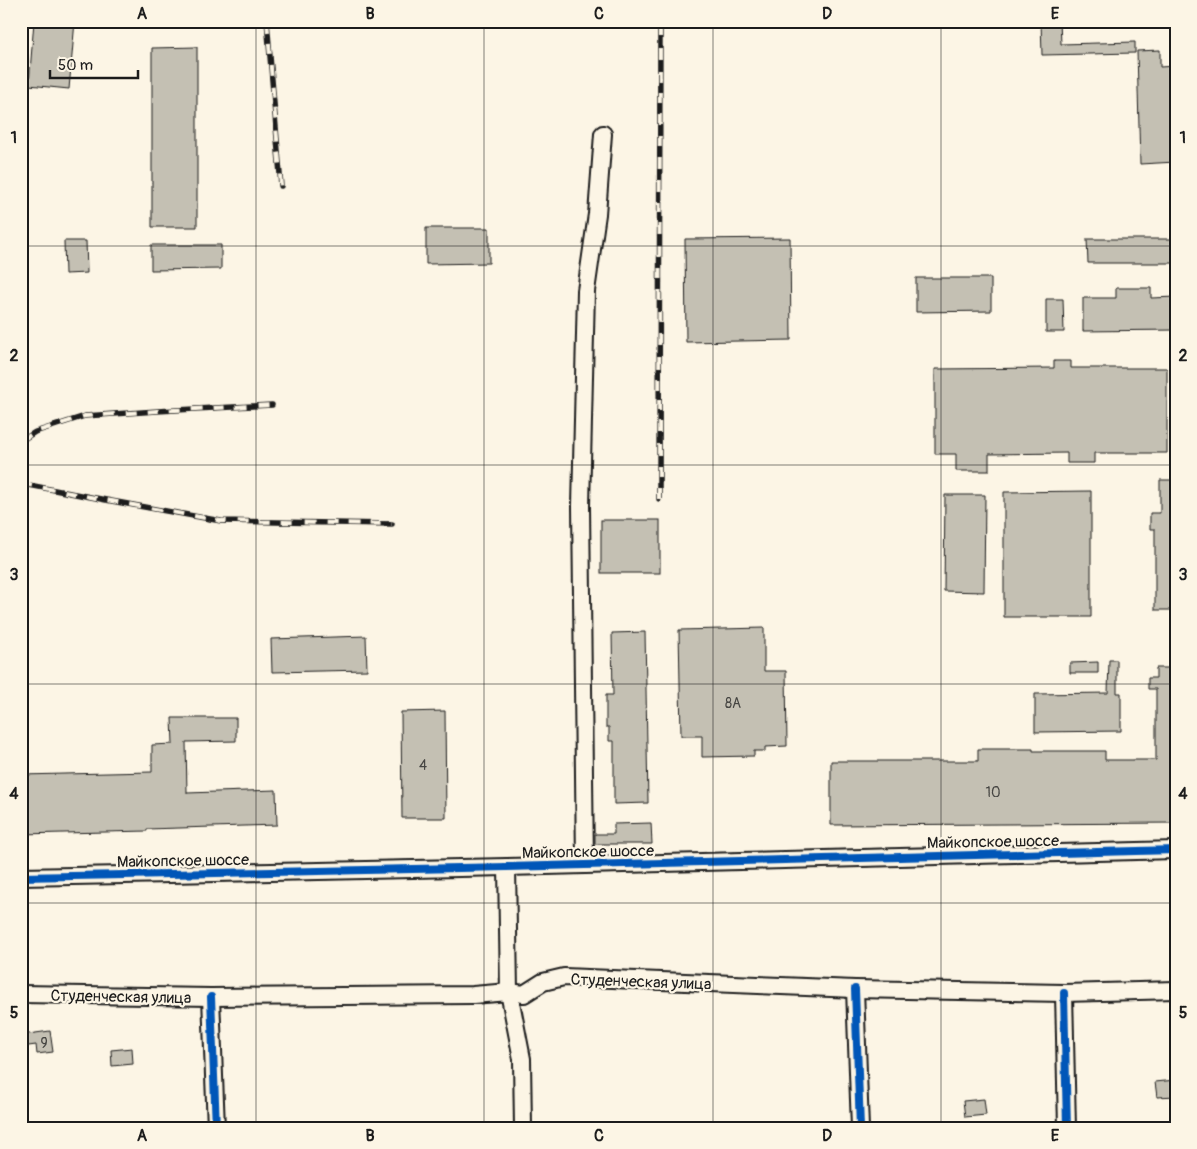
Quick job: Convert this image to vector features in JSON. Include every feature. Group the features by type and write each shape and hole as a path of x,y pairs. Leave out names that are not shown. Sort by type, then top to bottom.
{"street":[{"path":"585,865 581,506 586,291 597,214 603,134"},
{"name":"Майкопское шоссе","path":"21,877 1176,850"},
{"path":"507,867 510,992 522,1059 523,1125"},
{"name":"Студенческая улица","path":"21,994 212,997 474,995 510,992 524,994 543,982 564,977 855,989 1064,993 1176,990"},
{"path":"855,989 860,1128"},
{"path":"1064,993 1067,1128"},
{"path":"212,997 216,1128"}],"building":[{"path":"34,21 75,21 69,89 29,85"},
{"path":"1041,21 1060,21 1061,44 1135,42 1135,53 1042,55"},
{"path":"197,47 197,227 152,227 152,48"},
{"path":"1160,50 1160,67 1176,66 1176,162 1140,164 1137,51"},
{"path":"426,228 489,228 489,263 426,264"},
{"path":"790,238 791,340 686,342 685,239"},
{"path":"1087,239 1176,239 1176,263 1088,263"},
{"path":"64,241 86,241 87,273 65,274"},
{"path":"151,245 221,245 221,269 151,270"},
{"path":"916,278 991,278 991,311 916,312"},
{"path":"1116,288 1151,288 1151,298 1176,297 1176,330 1083,331 1083,298 1116,298"},
{"path":"1046,299 1063,299 1064,332 1046,332"},
{"path":"1054,361 1071,361 1071,368 1167,368 1167,453 1094,453 1094,463 1067,463 1067,453 989,454 989,471 956,471 956,454 935,454 935,369 1054,368"},
{"path":"1160,480 1176,480 1176,610 1155,610 1155,529 1150,529 1150,513 1160,513"},
{"path":"1091,491 1091,617 1004,617 1004,492"},
{"path":"945,495 985,495 984,592 944,591"},
{"path":"601,520 660,520 660,573 601,573"},
{"path":"764,628 764,671 786,671 787,746 765,747 765,751 754,751 754,756 702,757 702,736 681,736 679,630"},
{"path":"645,632 648,803 614,804 614,741 609,741 609,727 606,727 606,695 613,695 612,633"},
{"path":"366,636 367,670 272,672 271,639"},
{"path":"1109,660 1117,660 1117,693 1121,693 1121,731 1035,732 1035,694 1108,693"},
{"path":"1098,662 1098,673 1070,673 1070,663"},
{"path":"1156,668 1176,668 1176,823 831,825 831,761 978,761 978,749 1105,751 1105,760 1156,760 1156,689 1148,689 1148,678 1156,678"},
{"path":"445,711 446,818 402,818 401,712"},
{"path":"172,718 236,718 236,741 186,742 187,793 276,790 277,825 21,834 21,775 152,772 152,745 173,744"},
{"path":"651,823 652,844 595,844 595,834 614,834 614,824"},
{"path":"50,1031 53,1052 37,1054 36,1045 21,1047 21,1035"},
{"path":"132,1048 133,1064 112,1066 111,1050"},
{"path":"1176,1080 1176,1096 1157,1097 1155,1082"},
{"path":"984,1099 986,1115 965,1117 963,1101"}],"railway":[{"path":"267,21 281,186"},
{"path":"659,499 660,21"},
{"path":"21,441 35,432 85,416 272,405"},
{"path":"21,485 221,521 392,524"}],"cycle path":[{"path":"21,877 1176,850"},
{"path":"855,989 860,1128"},
{"path":"1064,993 1067,1128"},
{"path":"211,997 216,1128"}]}
